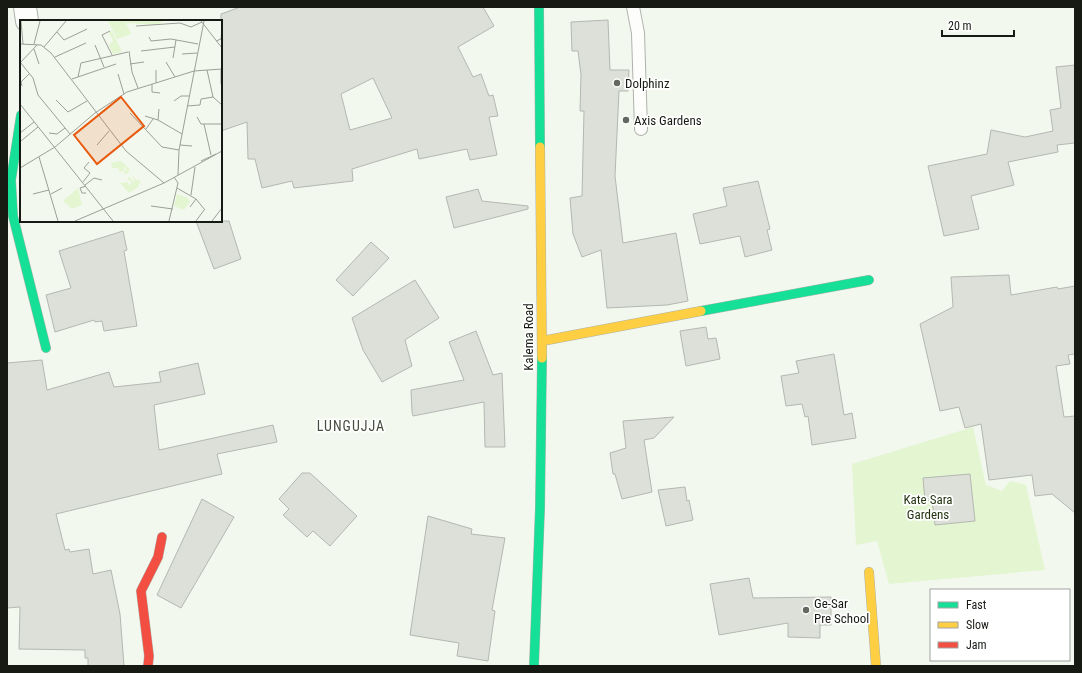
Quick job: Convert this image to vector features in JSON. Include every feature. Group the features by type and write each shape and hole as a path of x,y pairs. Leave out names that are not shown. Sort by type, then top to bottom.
{"street":[{"path":"25,7 27,20"},
{"name":"Kalema Road","path":"534,666 540,508 542,341 539,7"},
{"path":"20,122 11,180 13,216 46,348"},
{"path":"542,341 869,280"},
{"path":"148,666 149,656 141,591 158,557 162,537"},
{"path":"869,572 876,666"}],"lane":[{"path":"632,7 638,33 641,129"}],"green space":[{"name":"Kate Sara Gardens","path":"973,427 986,485 1002,491 1010,481 1026,485 1045,570 889,584 877,541 856,545 852,464"}],"building":[{"path":"240,7 483,7 494,26 458,47 473,77 481,74 489,96 493,95 498,116 489,117 497,155 470,160 467,149 419,159 417,149 352,169 353,181 294,188 292,181 262,188 255,159 248,159 247,122 222,131 221,14","holes":["373,78 392,118 350,130 341,94"]},
{"path":"608,20 610,70 629,70 628,91 619,91 615,176 623,243 676,233 688,301 667,305 607,308 601,250 582,257 573,234 570,198 582,196 584,111 580,111 581,75 578,51 572,51 571,22"},
{"path":"1075,65 1075,143 1057,145 1058,152 1008,162 1014,185 971,196 979,229 944,236 928,166 987,154 991,130 1025,137 1053,131 1050,110 1061,108 1056,67"},
{"path":"758,181 770,229 767,230 772,250 745,257 740,236 700,244 693,214 727,206 723,188"},
{"path":"478,189 482,201 528,206 528,209 454,228 446,197"},
{"path":"229,221 241,259 214,269 196,222"},
{"path":"123,231 127,250 124,251 137,326 104,331 102,321 95,322 94,320 55,332 46,295 71,288 59,251"},
{"path":"371,242 389,258 353,296 336,280"},
{"path":"1009,275 1011,295 1057,287 1058,289 1075,286 1075,354 1068,355 1070,364 1056,366 1064,417 1075,416 1075,513 1052,494 1035,496 1032,475 989,480 981,424 965,428 959,407 940,411 920,324 953,307 951,277"},
{"path":"415,280 439,318 405,340 412,366 382,382 363,350 352,318"},
{"path":"706,327 708,339 716,338 720,359 686,366 680,331"},
{"path":"476,331 493,375 502,373 505,447 485,447 484,402 413,416 412,412 411,390 464,380 449,342"},
{"path":"834,354 844,415 852,413 856,438 812,445 808,416 805,417 802,404 786,406 781,376 799,373 796,361"},
{"path":"42,360 47,390 109,372 114,387 161,382 159,372 198,363 205,394 154,405 159,450 273,425 277,442 217,454 222,474 56,514 65,550 69,549 70,552 89,549 93,574 111,570 120,614 124,666 88,666 88,658 85,658 85,650 19,649 20,607 7,608 7,363"},
{"path":"674,417 654,438 644,440 652,492 622,499 615,474 613,474 610,453 626,448 623,421"},
{"path":"302,473 310,473 357,516 330,546 313,531 307,537 283,515 289,509 279,499"},
{"path":"970,474 975,521 935,525 932,500 925,501 923,478"},
{"path":"685,487 687,501 689,500 693,520 666,526 658,490"},
{"path":"202,499 234,517 181,608 157,595"},
{"path":"428,516 472,529 471,534 505,538 492,610 495,611 488,661 457,656 459,643 410,635"},
{"path":"749,578 753,598 831,597 831,625 820,625 820,638 788,637 788,623 719,635 710,584"}],"traffic: fast":[{"path":"539,7 540,147"},
{"path":"20,122 11,180 13,216 46,348"},
{"path":"701,311 869,280"},
{"path":"534,666 540,508 542,358"}],"traffic: slow":[{"path":"540,147 542,358"},
{"path":"542,341 701,311"},
{"path":"869,572 876,666"}],"traffic: jam":[{"path":"148,666 149,656 141,591 158,557 162,537"}],"place":[{"name":"Dolphinz","path":"617,83"},
{"name":"Axis Gardens","path":"626,120"},
{"name":"Ge-Sar Pre School","path":"806,610"}],"district":[{"name":"LUNGUJJA","path":"351,426"}]}
